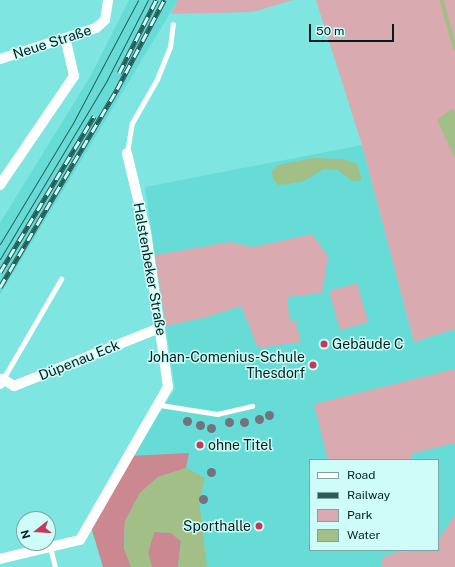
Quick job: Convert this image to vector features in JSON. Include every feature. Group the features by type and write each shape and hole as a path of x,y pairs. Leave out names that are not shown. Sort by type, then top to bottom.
{"street":[{"name":"Neue Straße","path":"0,59 96,28 105,20 108,0"},
{"path":"0,185 74,76 65,38"},
{"name":"Halstenbeker Straße","path":"56,546 80,540 160,405 168,387 146,233 127,153"},
{"name":"Düpenau Eck","path":"1,382 14,386 160,328"},
{"name":"Halstenbeker Straße","path":"0,559 33,551"}],"lane":[{"name":"Halstenbeker Straße","path":"127,153 132,123 157,79 170,47 173,24"},
{"path":"1,382 61,280"},
{"path":"160,405 217,414 252,406"},
{"path":"51,551 55,567"}],"shaded area":[{"path":"129,0 178,0 0,295 0,223 90,77"},
{"name":"Johan-Comenius-Schule Thesdorf","path":"362,145 414,342 455,329 455,514 439,540 439,459 309,459 309,551 403,551 383,557 381,567 103,567 90,523 175,389 145,187"},
{"path":"189,453 186,468 158,477 140,493 125,521 124,548 131,567 103,567 90,523 128,456"},
{"path":"154,532 171,533 181,541 178,567 152,567 148,553"}],"green space":[{"path":"178,0 293,0 252,12 171,14"},
{"path":"316,0 455,0 455,329 414,342 362,145"},
{"path":"312,234 328,256 322,293 287,297 290,321 295,320 301,342 258,348 241,306 207,317 166,326 155,255 230,242 254,247"},
{"path":"357,283 368,322 340,330 329,291"},
{"path":"455,369 455,443 411,454 412,459 328,459 314,404"},
{"path":"455,514 455,567 381,567 383,557 403,551 439,551 439,539"}],"water":[{"path":"453,108 455,112 455,158 437,120"},
{"path":"313,158 343,159 357,164 362,180 352,181 338,170 324,169 304,181 278,185 273,179 272,171 278,165"},
{"path":"186,468 205,478 199,501 207,567 178,567 181,541 171,533 154,532 148,553 152,567 131,567 124,548 125,521 140,493 158,477"}],"waterway":[{"path":"442,0 455,48"}],"tram line":[{"path":"0,244 73,123 138,0"},
{"path":"0,259 106,82 148,0"}],"railway":[{"path":"119,73 156,0"},
{"path":"0,287 117,89 164,0"},
{"path":"0,272 94,116"}],"place":[{"name":"Gebäude C","path":"324,344"},
{"name":"Johan-Comenius-Schule Thesdorf","path":"313,365"},
{"name":"ohne Titel","path":"200,445"},
{"name":"Sporthalle","path":"259,526"}]}
